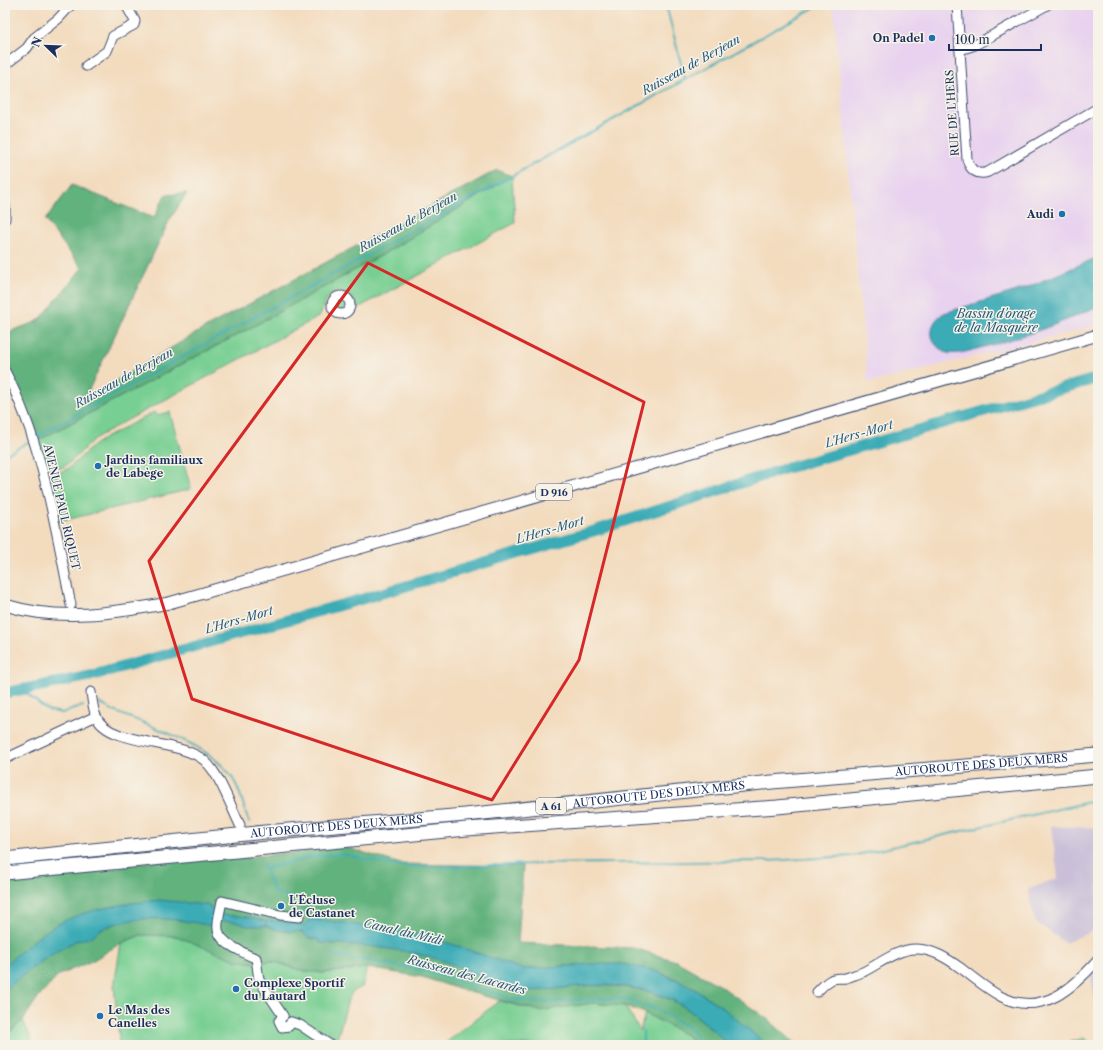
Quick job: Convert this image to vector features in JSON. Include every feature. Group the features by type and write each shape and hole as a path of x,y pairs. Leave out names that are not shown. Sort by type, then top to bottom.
{"highway":[{"name":"AUTOROUTE DES DEUX MERS","path":"5,859 265,832 465,815 772,782 1098,755"},
{"name":"AUTOROUTE DES DEUX MERS","path":"5,873 467,829 777,807 1098,776"}],"main road":[{"name":"D 916","path":"5,605 32,612 80,616 113,613 169,603 1098,335"}],"street":[{"path":"5,65 27,48 34,38 58,19 71,5"},
{"path":"86,66 107,51 113,36 134,25 135,22 126,5"},
{"name":"RUE DE L'HERS","path":"957,5 967,159 972,170 978,173 988,172 1098,108"},
{"path":"960,50 975,45 1047,5"},
{"path":"5,205 5,219"},
{"name":"AVENUE PAUL RIQUET","path":"5,371 37,449 71,605"},
{"path":"91,692 96,716 104,726 118,734 191,753 205,761 218,780 240,825"},
{"path":"5,759 96,716"},
{"path":"299,917 280,915 222,901 218,934 223,941 256,958 259,980 283,1016 288,1017 291,1022 300,1025 330,1045"},
{"path":"817,992 829,980 846,978 904,951 914,949 925,950 938,954 1002,997 1020,1003 1041,1003 1054,998 1068,989 1098,960"}],"highlighted area":[{"path":"368,263 644,402 579,660 492,800 192,699 149,561"}],"shaded area":[{"path":"833,5 1098,5 1098,325 868,383"},
{"path":"1051,826 1098,828 1098,933 1094,930 1065,943 1035,921 1028,889 1058,878"},
{"path":"1098,955 1098,1014 1089,968"}],"green space":[{"path":"497,170 512,176 382,255 250,328 37,441 5,369 5,333 36,322 42,317 82,268 45,220 72,185 154,218 165,195 187,193 169,221 86,396 100,390 210,325"},
{"path":"512,176 515,223 358,308 346,293 334,292 326,301 320,316 102,434 64,466 58,469 51,469 43,463 37,441 250,328 382,255"},
{"path":"339,299 343,299 347,305 343,311 339,311 335,307 335,303"},
{"path":"154,412 157,415 170,412 191,489 58,522 48,482 51,476 69,468 94,445 105,438"},
{"path":"345,847 401,864 523,866 518,943 634,948 676,961 722,987 770,1021 797,1045 773,1046 764,1044 726,1011 693,988 676,979 657,972 639,968 619,965 581,965 522,969 511,966 518,989 610,986 624,987 652,993 690,1011 729,1045 695,1045 688,1036 645,1013 625,1006 593,1003 540,1011 462,990 422,977 367,968 323,973 303,971 272,961 254,963 235,960 176,936 141,935 121,943 92,961 59,975 37,999 23,1020 5,1037 5,881 76,875 152,861 240,858"},
{"name":"Complexe Sportif du Lautard","path":"141,935 176,936 254,963 272,961 303,971 323,973 367,968 362,987 353,991 348,1000 336,1043 339,1045 118,1045 119,1038 114,986 121,943"},
{"path":"499,1001 540,1011 593,1003 625,1006 640,1031 645,1013 688,1036 695,1045 443,1045"},
{"path":"23,1020 34,1045 5,1045 5,1037"},
{"path":"1084,1038 1093,1045 1061,1045"}],"water":[{"name":"Bassin d'orage de la Masquère","path":"1098,257 1098,306 1070,319 1040,330 1010,340 964,352 947,353 936,345 933,340 932,328 934,323 944,313 1023,289"},
{"path":"160,900 207,905 224,915 249,917 266,921 266,926 247,926 237,922 216,921 211,926 169,919 141,919 127,921 100,930 89,938 78,940 59,950 5,990 5,965 49,929 67,919 93,911 120,905"},
{"path":"311,919 425,936 522,969 592,964 622,964 649,969 675,979 699,992 723,1008 767,1045 729,1045 690,1011 678,1003 652,992 609,985 540,990 517,989 493,982 455,965 422,955 354,945 320,943 319,940 307,937 302,932 282,931 266,926 266,921 283,921 303,926"}],"waterway":[{"path":"666,5 685,79"},
{"name":"Ruisseau de Berjean","path":"36,437 512,176 819,5"},
{"name":"L'Hers-Mort","path":"5,693 90,676 362,599 597,530 784,469 1098,378"},
{"name":"Ruisseau de Berjean","path":"5,455 30,441"},
{"name":"Ruisseau des Lacardes","path":"22,690 47,710 62,713 83,706"},
{"name":"Ruisseau des Lacardes","path":"100,703 115,712 168,733 193,745 216,760 236,784 249,822"},
{"path":"265,869 316,856 343,854 396,866 444,867 535,864 768,861 852,856 1098,800"},
{"name":"Ruisseau des Lacardes","path":"263,864 274,892 301,900 304,909"},
{"name":"Ruisseau des Lacardes","path":"333,955 422,970 513,999 537,1002 622,998 656,1009 688,1027 703,1045"},
{"name":"Ruisseau des Lacardes","path":"643,1031 643,1045"}],"place":[{"name":"On Padel","path":"932,38"},
{"name":"Audi","path":"1062,214"},
{"name":"Jardins familiaux de Labège","path":"98,466"},
{"name":"L'Écluse de Castanet","path":"281,906"},
{"name":"Complexe Sportif du Lautard","path":"236,989"},
{"name":"Le Mas des Canelles","path":"100,1016"}],"water label":[{"name":"Canal du Midi","path":"403,932"}]}
